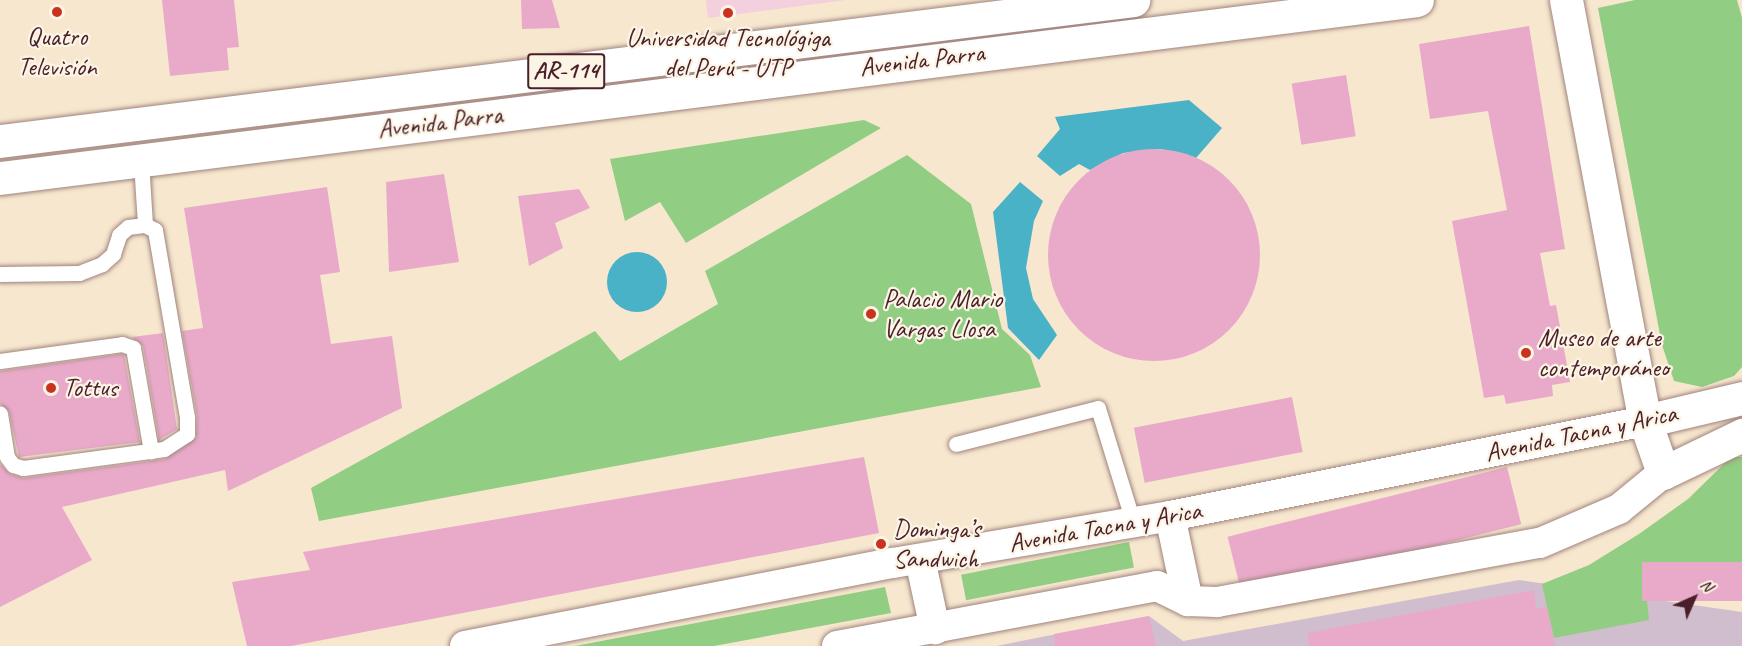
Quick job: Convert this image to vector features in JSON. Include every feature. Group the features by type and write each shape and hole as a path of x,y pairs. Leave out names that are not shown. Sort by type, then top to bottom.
{"main road":[{"name":"Avenida Parra","path":"0,141 1133,0"},
{"name":"Avenida Parra","path":"0,178 1417,0"},
{"path":"1566,0 1645,421 1663,473"},
{"name":"Avenida Tacna y Arica","path":"1645,421 1742,398"},
{"name":"Avenida Tacna y Arica","path":"1663,473 1742,435"}],"street":[{"name":"Avenida Tacna y Arica","path":"465,646 920,559 1170,516 1645,421"},
{"name":"Avenida Tacna y Arica","path":"837,646 1157,586 1188,601 1217,602 1540,543 1619,509 1663,473"},
{"path":"1170,516 1188,601"},
{"path":"920,559 934,628"}],"lane":[{"path":"141,161 145,225"},
{"path":"0,274 79,273 102,264 113,254 118,235 128,227 145,225 155,230 188,417 187,434 164,449 23,468 13,465 7,457 0,414"},
{"path":"0,361 122,344 133,348 151,451"},
{"path":"956,444 1098,408 1133,522"}],"shaded area":[{"name":"Universidad Tecnológiga del Perú - UTP","path":"706,0 846,0 708,18"},
{"path":"1519,580 1742,612 1742,646 996,646 1149,616 1183,641"}],"green space":[{"path":"1635,0 1737,0 1742,18 1742,367 1734,376 1702,387 1674,381 1662,345 1598,8"},
{"path":"864,120 881,128 686,243 660,202 625,221 610,159"},
{"path":"907,155 971,204 1002,329 1030,355 1041,387 319,521 311,488 595,331 620,361 718,304 705,271"},
{"path":"1731,457 1742,457 1742,562 1645,582 1649,620 1554,638 1542,584 1589,565 1639,534 1688,499"},
{"path":"1129,542 1134,568 966,600 961,575"},
{"path":"885,587 891,613 714,646 575,646"}],"water":[{"path":"1189,100 1222,128 1196,158 1160,149 1123,153 1090,170 1079,164 1060,176 1037,156 1060,129 1055,117"},
{"path":"1020,182 1043,201 1034,221 1026,268 1033,299 1057,335 1039,360 1008,328 993,212"},
{"path":"637,252 658,261 667,282 658,303 637,312 616,303 607,282 616,261"}],"building":[{"path":"162,0 234,0 239,47 227,48 229,70 170,76"},
{"path":"521,0 552,0 560,28 522,29"},
{"path":"1529,26 1565,249 1540,253 1550,306 1556,305 1570,382 1552,385 1553,396 1506,404 1504,395 1484,398 1452,221 1507,210 1488,111 1430,119 1419,44"},
{"path":"1346,75 1356,136 1301,145 1292,84"},
{"path":"1154,149 1175,151 1194,157 1213,167 1229,180 1242,196 1252,215 1258,234 1260,255 1258,276 1252,295 1242,314 1229,330 1213,343 1194,353 1175,359 1154,361 1133,359 1114,353 1095,343 1079,330 1066,314 1056,295 1050,276 1048,255 1050,234 1056,215 1066,196 1079,180 1095,167 1114,157 1133,151"},
{"path":"444,174 459,262 389,272 386,182"},
{"path":"327,187 340,272 320,275 331,344 392,336 402,408 228,491 225,470 62,507 92,560 0,607 0,464 10,474 24,478 165,459 196,438 197,416 182,331 203,328 184,208"},
{"path":"579,189 590,208 555,223 563,248 529,266 518,196"},
{"path":"163,333 177,429 159,440 143,346 132,337"},
{"path":"124,355 140,442 19,457 9,412 0,404 0,371"},
{"path":"1292,397 1303,452 1145,483 1134,428"},
{"path":"864,457 879,533 291,646 247,646 232,582 310,570 303,552"},
{"path":"1507,467 1521,524 1242,594 1228,537"},
{"path":"1642,562 1742,562 1742,601 1642,601"},
{"path":"1534,590 1536,608 1547,607 1555,646 1309,646 1308,633"},
{"path":"1149,616 1156,646 1055,646 1054,634"}],"place":[{"name":"Quatro Televisión","path":"57,12"},
{"name":"Universidad Tecnológiga del Perú - UTP","path":"728,13"},
{"name":"Palacio Mario Vargas Llosa","path":"871,314"},
{"name":"Museo de arte contemporáneo","path":"1526,353"},
{"name":"Tottus","path":"51,388"},
{"name":"Dominga’s Sandwich","path":"881,544"}]}
